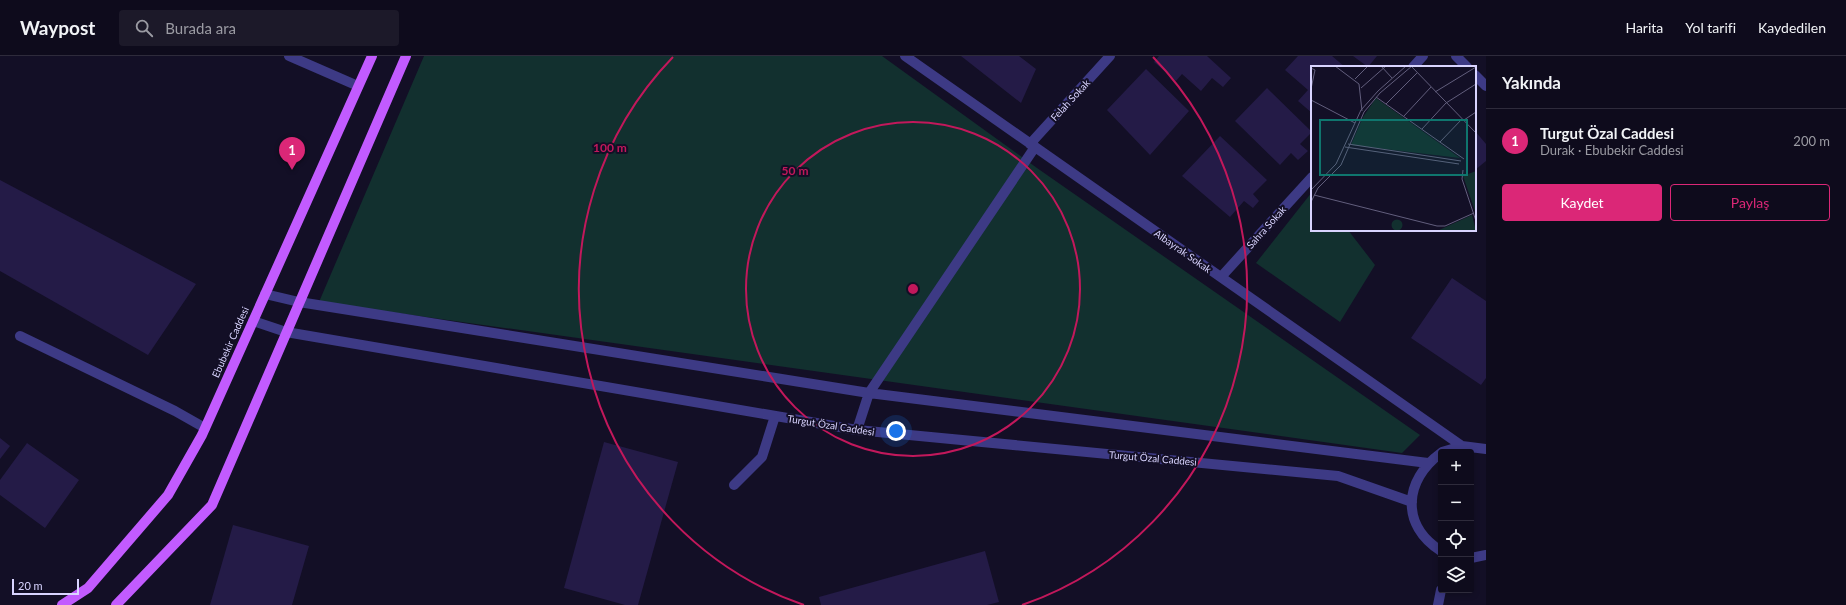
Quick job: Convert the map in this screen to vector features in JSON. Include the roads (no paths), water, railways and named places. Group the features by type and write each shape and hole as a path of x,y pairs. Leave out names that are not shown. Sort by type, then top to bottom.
{"main road":[{"name":"Ebubekir Caddesi","path":"62,605 88,588 168,495 205,428 372,56"},
{"path":"116,605 212,505 406,56"}],"street":[{"path":"289,56 358,86"},
{"name":"Albayrak Sokak","path":"905,56 1462,446"},
{"name":"Felah Sokak","path":"857,430 869,393 1033,145 1110,56"},
{"path":"1414,66 1423,56"},
{"path":"1456,56 1466,66"},
{"path":"1476,76 1486,86"},
{"name":"Sahra Sokak","path":"1221,277 1311,178"},
{"path":"265,294 299,302 869,393 1428,463"},
{"name":"Turgut Özal Caddesi","path":"253,322 286,332 857,430 1338,476 1412,502"},
{"path":"20,336 175,411 205,428"},
{"path":"734,485 762,457 775,416"},
{"path":"1452,449 1462,446 1486,449"},
{"path":"1438,455 1428,463 1417,478 1412,495 1412,513 1419,530 1430,544 1438,549"},
{"path":"1474,557 1486,555"},
{"path":"1438,605 1440,593"}],"place":[{"name":"Turgut Özal Caddesi","path":"292,170"}]}
